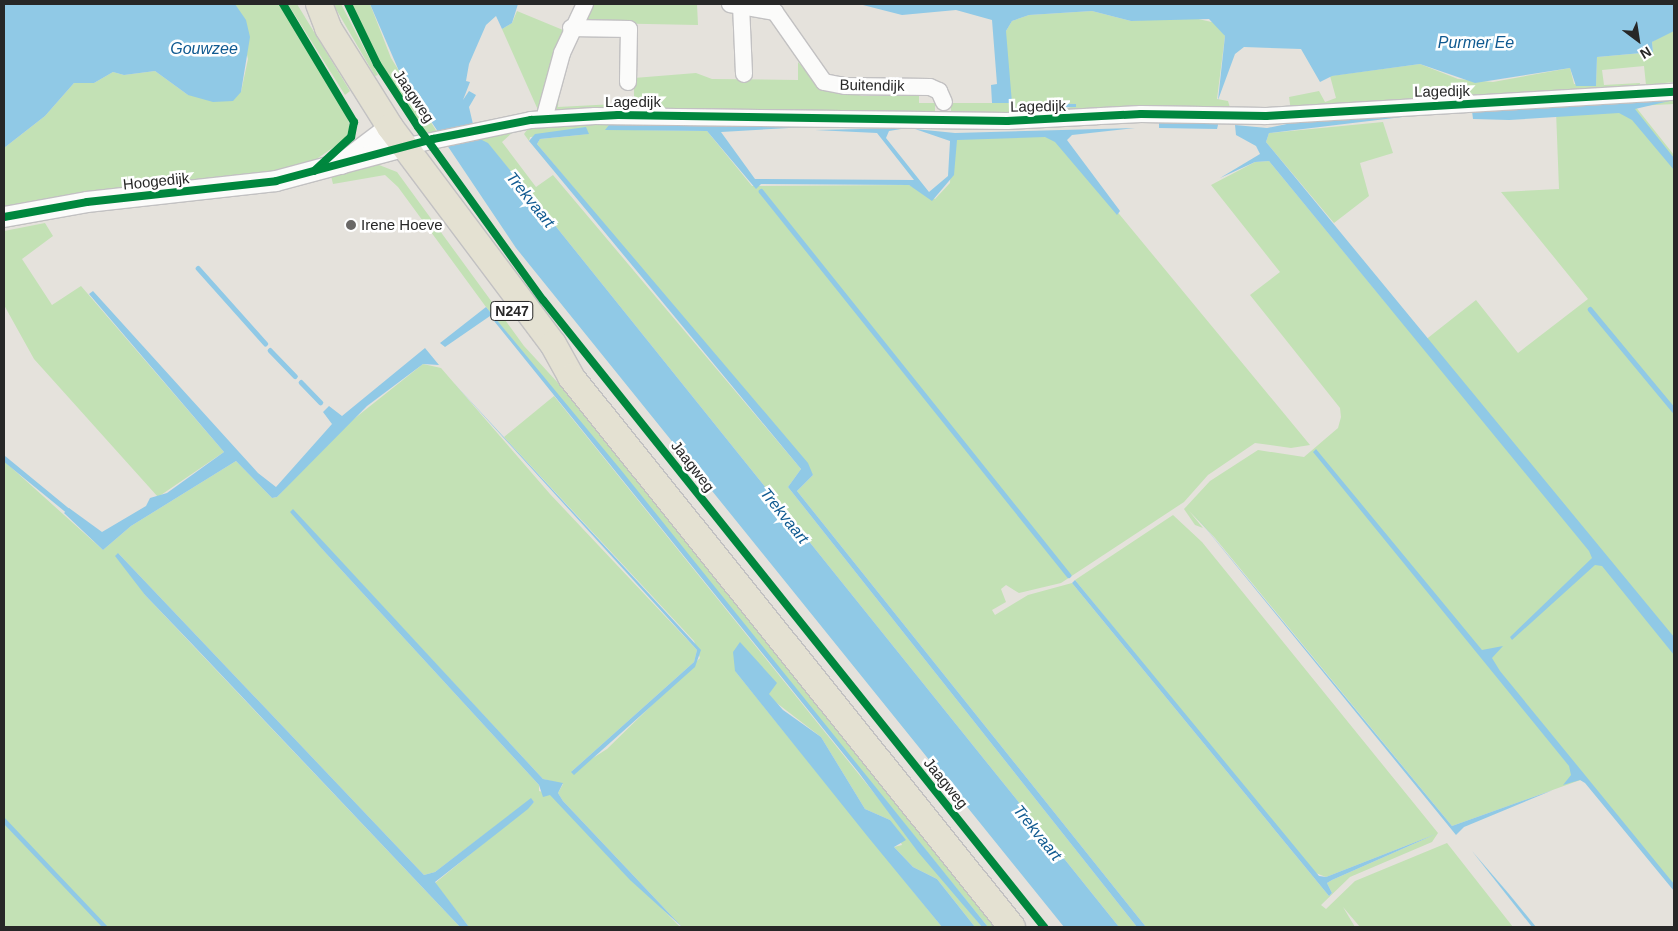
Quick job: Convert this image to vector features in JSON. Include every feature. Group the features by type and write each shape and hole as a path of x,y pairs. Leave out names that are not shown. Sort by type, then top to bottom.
{"main road":[{"name":"N247","path":"306,4 328,28"},
{"name":"N247","path":"318,4 328,28 397,137 468,235 553,344 570,377 1012,927"}],"street":[{"path":"544,119 571,28 585,4"},
{"name":"Buitendijk","path":"744,74 735,4 764,8 782,19 814,73 824,82 845,86 930,87 939,91 944,102"},
{"path":"571,28 629,29 628,82"},
{"name":"Lagedijk","path":"397,137 433,139 544,119 618,115 1007,121 1141,114 1283,116 1376,107 1520,103 1674,92"},
{"name":"Hoogedijk","path":"4,217 87,202 276,181 341,164 397,137"}],"green space":[{"path":"235,4 281,4 347,112 350,130 344,140 305,167 4,212 4,148 45,116 74,83 94,83 113,72 124,75 155,71 188,95 241,92 248,59"},
{"path":"288,4 297,4 350,91 345,95"},
{"path":"333,4 341,4 378,75 375,76"},
{"path":"351,4 370,4 391,58 437,132 426,132 410,110 379,61"},
{"path":"591,4 697,4 698,25 597,23 587,19"},
{"path":"517,11 563,30 538,110 502,29 512,23"},
{"path":"1092,11 1131,21 1185,16 1216,23 1225,36 1217,99 1228,101 1231,111 951,116 951,103 992,103 1006,53 1006,31 1012,21 1029,15","holes":["1019,103 1076,104 1067,109 1020,108"]},
{"path":"1669,31 1674,31 1674,82 1646,85 1644,66 1602,70 1604,85 1640,83 1639,88 1291,111 1289,97 1319,91 1325,102 1336,98 1330,76 1420,64 1458,79 1493,82 1570,68 1574,84 1596,86 1597,57 1653,52 1652,42"},
{"path":"798,62 816,82 862,96 908,96 919,91 919,103 935,103 935,113 554,111 560,82 558,107 634,103 634,78 696,73 712,79 798,80"},
{"path":"1630,99 1674,99 1674,104 1635,106 1674,155 1674,887 1586,778 1452,826 1215,538 1189,511 1203,528 1195,525 1184,509 1210,481 1258,450 1304,457 1338,428 1341,417 1340,408 1250,295 1280,272 1211,185 1255,162 1269,161 1390,308 1424,341 1476,300 1518,353 1588,299 1501,192 1559,189 1556,111"},
{"path":"1383,122 1393,153 1360,163 1369,196 1334,223 1266,142 1269,133"},
{"path":"546,124 807,125 633,130 707,131 752,186 909,185 935,199 950,183 952,137 1053,134 1310,445 1291,448 1255,443 1208,475 1184,502 1061,583 1019,593 1006,585 1001,589 1006,602 992,610 995,615 1028,595 1072,583 1329,896 1332,893 1327,883 1332,880 1436,834 1326,877 1313,872 1075,580 1173,515 1202,542 1438,833 1432,842 1350,877 1321,905 1326,909 1355,881 1447,843 1513,927 1360,927 1343,907 1355,927 1146,927 797,491 813,475 537,144 540,139 589,134 530,137 529,141 524,134 530,126"},
{"path":"513,132 502,142 536,187 553,175 801,469 788,487 1137,927 1119,927 537,203 488,144 478,139"},
{"path":"374,163 397,172 524,346 595,423 999,927 988,927 486,307 398,187 385,175 333,184 331,176"},
{"path":"45,223 53,236 22,259 52,305 81,286 224,452 158,497 34,359 4,305 4,231"},
{"path":"423,364 441,368 550,494 697,650 694,662 571,772 607,749 700,658 694,641 504,437 554,396 982,927 975,927 937,879 913,867 894,847 902,845 890,820 865,809 821,737 735,671 942,927 682,927 563,801 558,793 563,784 543,779 293,510 323,550 539,785 539,791 550,794 680,927 469,927 435,883 534,802 531,799 435,872 424,875 118,553 145,595 460,927 4,927 4,461 103,550 131,526 236,461 272,498 277,497 340,430"}],"water":[{"name":"Gouwzee","path":"4,4 235,4 246,20 250,37 241,92 233,101 213,102 188,95 155,71 124,75 113,72 94,83 74,83 45,116 4,148"},
{"name":"Trekvaart","path":"370,4 518,4 512,23 502,29 496,16 486,25 469,64 466,81 470,82 463,100 469,91 476,95 469,107 476,137 488,143 537,203 1119,927 1064,927 516,248 402,78"},
{"name":"Purmer Ee","path":"859,4 1674,4 1674,31 1652,42 1653,52 1597,57 1596,86 1576,86 1570,68 1475,83 1420,64 1332,76 1320,82 1301,49 1244,47 1235,54 1218,100 1225,36 1209,19 1131,21 1092,11 1029,15 1012,21 1006,31 1012,103 992,103 991,85 997,84 992,20 956,10 902,15"},
{"path":"1674,100 1635,109 1674,158 1674,170 1632,120 1619,113 1509,120 1473,119 1472,111"},
{"path":"1019,103 1076,104 1076,107 1019,108"},
{"path":"1419,115 1269,133 1266,142 1674,637 1674,655 1602,566 1595,565 1512,640 1510,637 1592,558 1589,551 1269,161 1255,162 1220,178 1260,154 1256,146 1236,135 1235,125 1267,128 1306,120"},
{"path":"1159,123 1218,125 1217,129 1159,128"},
{"path":"609,125 807,127 721,132 755,179 914,180 877,133 815,130 907,128 889,131 886,138 929,192 948,176 950,141 915,129 955,133 1135,128 1072,135 1067,140 1120,211 1117,215 1055,142 1045,137 957,140 954,175 932,201 909,185 761,184 756,189 707,131 605,130"},
{"path":"586,127 589,134 540,139 537,144 808,463 813,475 797,491 1146,927 1137,927 788,487 801,469 529,141 535,134"},
{"path":"93,291 258,473 276,487 332,424 323,412 329,406 342,416 425,348 439,365 423,364 367,406 277,497 272,498 236,461 131,526 103,550 64,513 69,508 102,532 146,506 150,498 167,493 224,452 89,294"},
{"path":"486,307 621,470 988,927 982,927 918,852 859,773 490,316 445,347 440,343"},
{"path":"451,380 701,650 695,667 574,775 571,772 694,662 697,650"},
{"path":"1316,449 1482,650 1503,646 1492,658 1500,671 1674,884 1674,891 1585,783 1580,780 1563,785 1571,775 1569,766 1313,452"},
{"path":"293,509 543,779 563,783 558,793 563,801 682,927 630,880 550,795 543,797 539,785 323,550 290,512"},
{"path":"1190,509 1452,826 1553,790 1464,827 1456,835"},
{"path":"118,553 424,875 435,872 531,798 534,802 528,809 435,882 469,927 460,927 145,595 115,556"},
{"path":"1075,580 1319,876 1326,877 1436,834 1332,880 1327,883 1332,893 1329,896 1072,583"},
{"path":"740,642 777,683 769,694 783,710 821,737 865,809 890,820 906,840 894,847 913,867 937,879 975,927 942,927 735,671 733,652"},
{"path":"4,817 108,927 102,927 4,824"},
{"path":"1472,851 1509,894 1536,927 1532,927"}],"waterway":[{"path":"761,191 1069,575"},
{"path":"198,268 265,343"},
{"path":"1590,309 1674,410"},
{"path":"270,350 295,376"},
{"path":"301,382 320,402"},
{"path":"4,458 71,513"}],"cycle path":[{"path":"283,4 354,122 351,137 314,171"},
{"name":"Jaagweg","path":"348,4 377,64 418,127 543,300 1044,927"},
{"path":"4,217 87,202 276,181 433,139 531,120 618,115 1007,121 1141,114 1266,116 1674,92"}],"place":[{"name":"Irene Hoeve","path":"351,225"}]}
